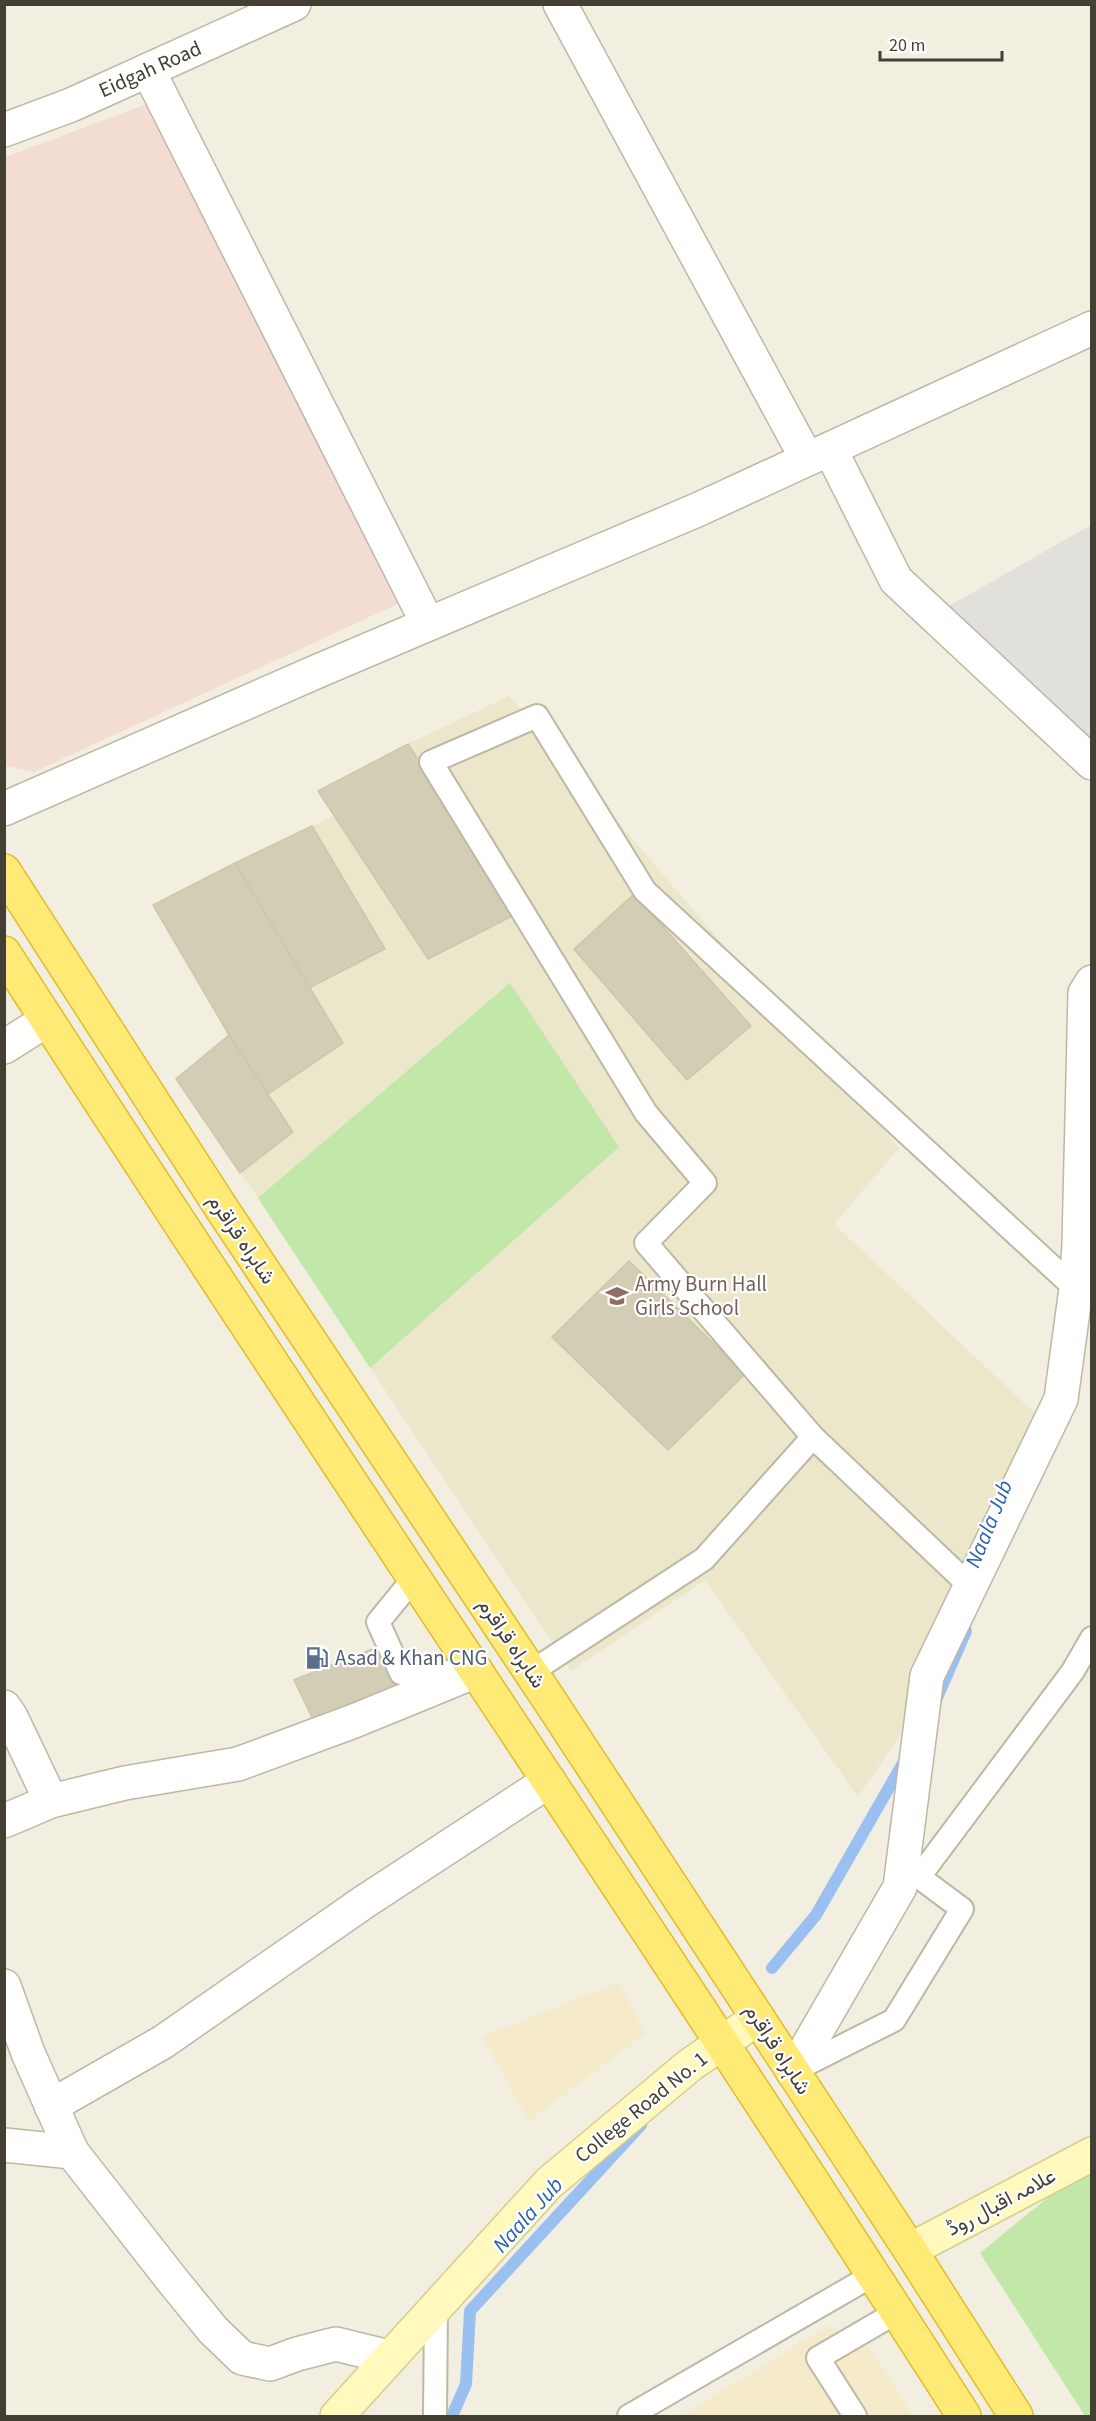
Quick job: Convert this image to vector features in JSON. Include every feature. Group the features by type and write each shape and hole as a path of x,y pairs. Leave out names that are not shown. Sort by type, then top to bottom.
{"highway":[{"name":"شاہراہ قراقرم","path":"4,871 222,1209 531,1672 910,2250 1016,2416"},
{"name":"شاہراہ قراقرم","path":"4,953 185,1233 549,1781 964,2416"}],"main road":[{"name":"College Road No. 1","path":"337,2416 549,2183 690,2065 758,2018"},
{"name":"علامہ اقبال روڈ","path":"910,2250 1092,2154"}],"street":[{"name":"Eidgah Road","path":"4,130 71,105 294,4"},
{"path":"560,4 819,454 896,580 1092,763"},
{"path":"148,70 428,624"},
{"path":"4,809 428,624 697,510 1092,328"},
{"path":"793,2072 900,1887 927,1676 1061,1399 1084,1296 1080,1244 1085,993 1092,982"},
{"path":"4,1047 47,1020"},
{"path":"4,1821 51,1801 125,1783 238,1764 354,1721 476,1671"},
{"path":"4,1707 51,1801"},
{"path":"51,2106 163,2042 364,1902 549,1781"},
{"path":"5,1988 28,2054 72,2152 173,2282 213,2330 242,2358 270,2364 336,2344 389,2357"},
{"path":"4,2145 72,2152"}],"lane":[{"path":"971,1587 813,1437 646,1243 705,1183 646,1113 431,762 537,716 645,891 1084,1296"},
{"path":"531,1672 704,1559 813,1437"},
{"path":"414,1578 378,1622 401,1673 476,1671"},
{"path":"793,2072 894,2020 962,1909 919,1877 1073,1671 1092,1638"},
{"path":"629,2416 873,2275"},
{"path":"435,2416 436,2307"},
{"path":"855,2416 818,2358 897,2312"}],"shaded area":[{"path":"160,99 428,590 34,772 5,766 5,157"},
{"path":"1091,525 1091,773 935,614"},
{"name":"Army Burn Hall Girls School","path":"509,696 899,1148 834,1224 1039,1417 921,1704 858,1797 705,1580 571,1671 258,1198 176,1079 229,1035 153,905 333,816 318,791 408,744"},
{"path":"620,1982 645,2034 529,2121 482,2037"},
{"path":"829,2325 869,2347 913,2416 681,2416"}],"green space":[{"path":"510,983 619,1147 370,1368 258,1198"},
{"path":"1091,2162 1091,2416 1085,2416 980,2253"}],"building":[{"path":"408,744 520,912 428,959 318,791"},
{"path":"312,826 385,949 309,988 235,863"},
{"path":"235,863 343,1043 268,1094 229,1035 153,905"},
{"path":"634,894 751,1026 687,1080 574,949"},
{"path":"229,1035 293,1132 240,1173 176,1079"},
{"path":"629,1261 745,1374 668,1450 552,1337"},
{"path":"380,1646 401,1696 318,1730 294,1680"}],"waterway":[{"name":"Naala Jub","path":"936,1700 966,1631"},
{"name":"Naala Jub","path":"772,1968 816,1915 906,1758"},
{"name":"Naala Jub","path":"452,2416 466,2384 470,2311 641,2125"}],"place":[{"name":"Army Burn Hall Girls School","path":"617,1296"},
{"name":"Asad & Khan CNG","path":"317,1658"}]}
